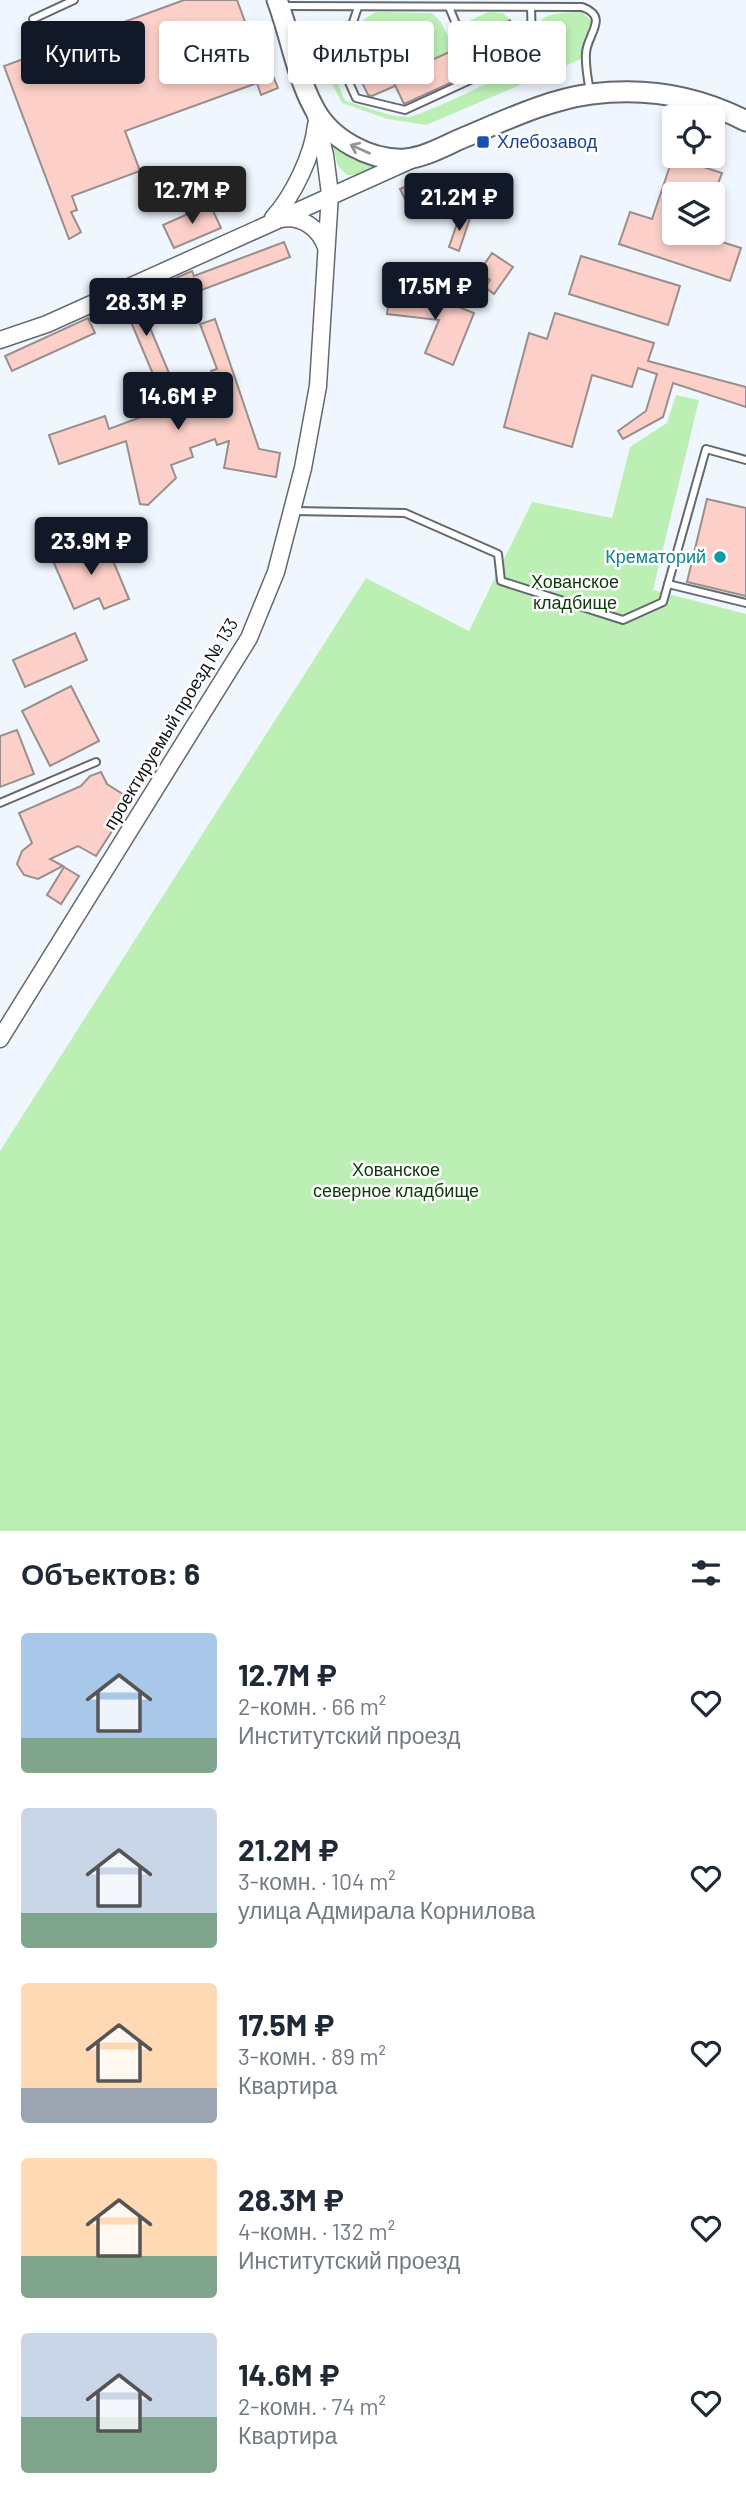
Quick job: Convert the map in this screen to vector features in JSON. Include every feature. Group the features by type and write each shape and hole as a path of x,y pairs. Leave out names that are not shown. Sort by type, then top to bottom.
{"main road":[{"path":"279,3 315,113 344,141 358,149 390,158 422,155 540,107 591,94 635,92 673,96 712,105 746,121"}],"street":[{"name":"проектируемый проезд № 133","path":"0,1039 249,638 276,572 303,468 318,386 330,194 326,155 315,113"},
{"path":"268,222 284,205 312,146 315,113"},
{"path":"0,340 47,324 330,194 422,155"},
{"path":"268,222 298,219 313,227 326,248"}],"lane":[{"path":"33,19 74,0"},
{"path":"279,3 582,7 594,15 598,27 589,40 585,57 591,94"},
{"path":"358,6 350,31 337,39 333,47 351,93 363,102 405,110 527,54 531,45 531,7"},
{"path":"449,7 455,21"},
{"path":"292,512 405,513 498,554 501,582 623,620 663,602 706,449 746,460"},
{"path":"668,584 746,603"},
{"path":"0,803 96,762"}],"green space":[{"path":"376,12 432,13 441,22 448,37 448,53 434,59 434,21 363,20"},
{"path":"488,12 503,13 510,20 471,21"},
{"path":"581,12 593,22 584,38 581,59 566,65 566,21 541,21 561,13"},
{"path":"332,84 338,84 345,101 408,117 486,84 522,84 426,125 388,119 342,103"},
{"path":"332,143 380,166 359,175 347,175 338,166"},
{"name":"Хованское северное кладбище","path":"676,395 699,400 653,590 746,614 746,1531 0,1531 0,1151 366,578 469,631 532,502 612,518 630,447 667,423"}],"building":[{"path":"184,0 237,0 245,21 159,21 159,84 254,84 125,131 140,171 72,196 77,210 71,212 81,232 69,239 4,66 21,60 21,84 145,84 145,21 127,21"},
{"path":"448,53 448,84 404,104 394,84 434,84 434,59"},
{"path":"274,78 278,88 261,95 257,84 274,84"},
{"path":"363,84 394,84 372,96 368,95"},
{"path":"669,168 707,168 722,173 719,182 665,182"},
{"path":"483,174 492,184 480,195 477,204 467,200 472,184"},
{"path":"431,175 435,186 405,199 400,189"},
{"path":"662,189 662,245 725,243 741,248 730,281 619,244 630,212 652,219"},
{"path":"210,204 221,228 174,248 163,225"},
{"path":"460,215 470,218 459,251 449,247"},
{"path":"284,242 290,257 177,299 178,302 163,308 155,289 172,282 171,280 192,271 194,276"},
{"path":"492,253 513,267 494,294 485,287 490,280 479,272"},
{"path":"581,256 680,286 668,325 569,294"},
{"path":"390,292 434,297 474,313 453,365 425,353 439,320 387,314"},
{"path":"137,297 169,373 155,379 123,303"},
{"path":"555,313 654,343 648,361 746,387 746,407 673,383 663,417 623,439 618,431 646,411 657,374 638,368 632,387 592,375 572,447 504,427 529,333 547,339"},
{"path":"88,318 95,333 12,371 5,356"},
{"path":"215,319 259,449 280,453 276,477 224,468 229,441 217,445 215,439 190,448 193,457 171,465 176,478 148,505 140,504 126,441 59,464 49,435 105,416 109,429 217,389 211,371 217,369 200,324"},
{"name":"Крематорий","path":"707,499 746,508 746,596 687,582"},
{"path":"104,539 129,599 104,609 99,598 74,609 53,561"},
{"path":"75,633 87,660 25,687 13,660"},
{"path":"71,686 99,741 50,766 22,711"},
{"path":"17,730 34,774 0,787 0,736"},
{"path":"101,772 107,784 132,800 96,856 78,846 50,859 63,866 38,879 24,875 17,864 22,851 32,843 19,813 81,786 90,776"},
{"path":"64,867 79,876 61,904 47,895"}],"place":[{"name":"Хлебозавод","path":"483,142"},
{"name":"Крематорий","path":"720,557"}],"park label":[{"name":"Хованское кладбище","path":"575,592"}]}
